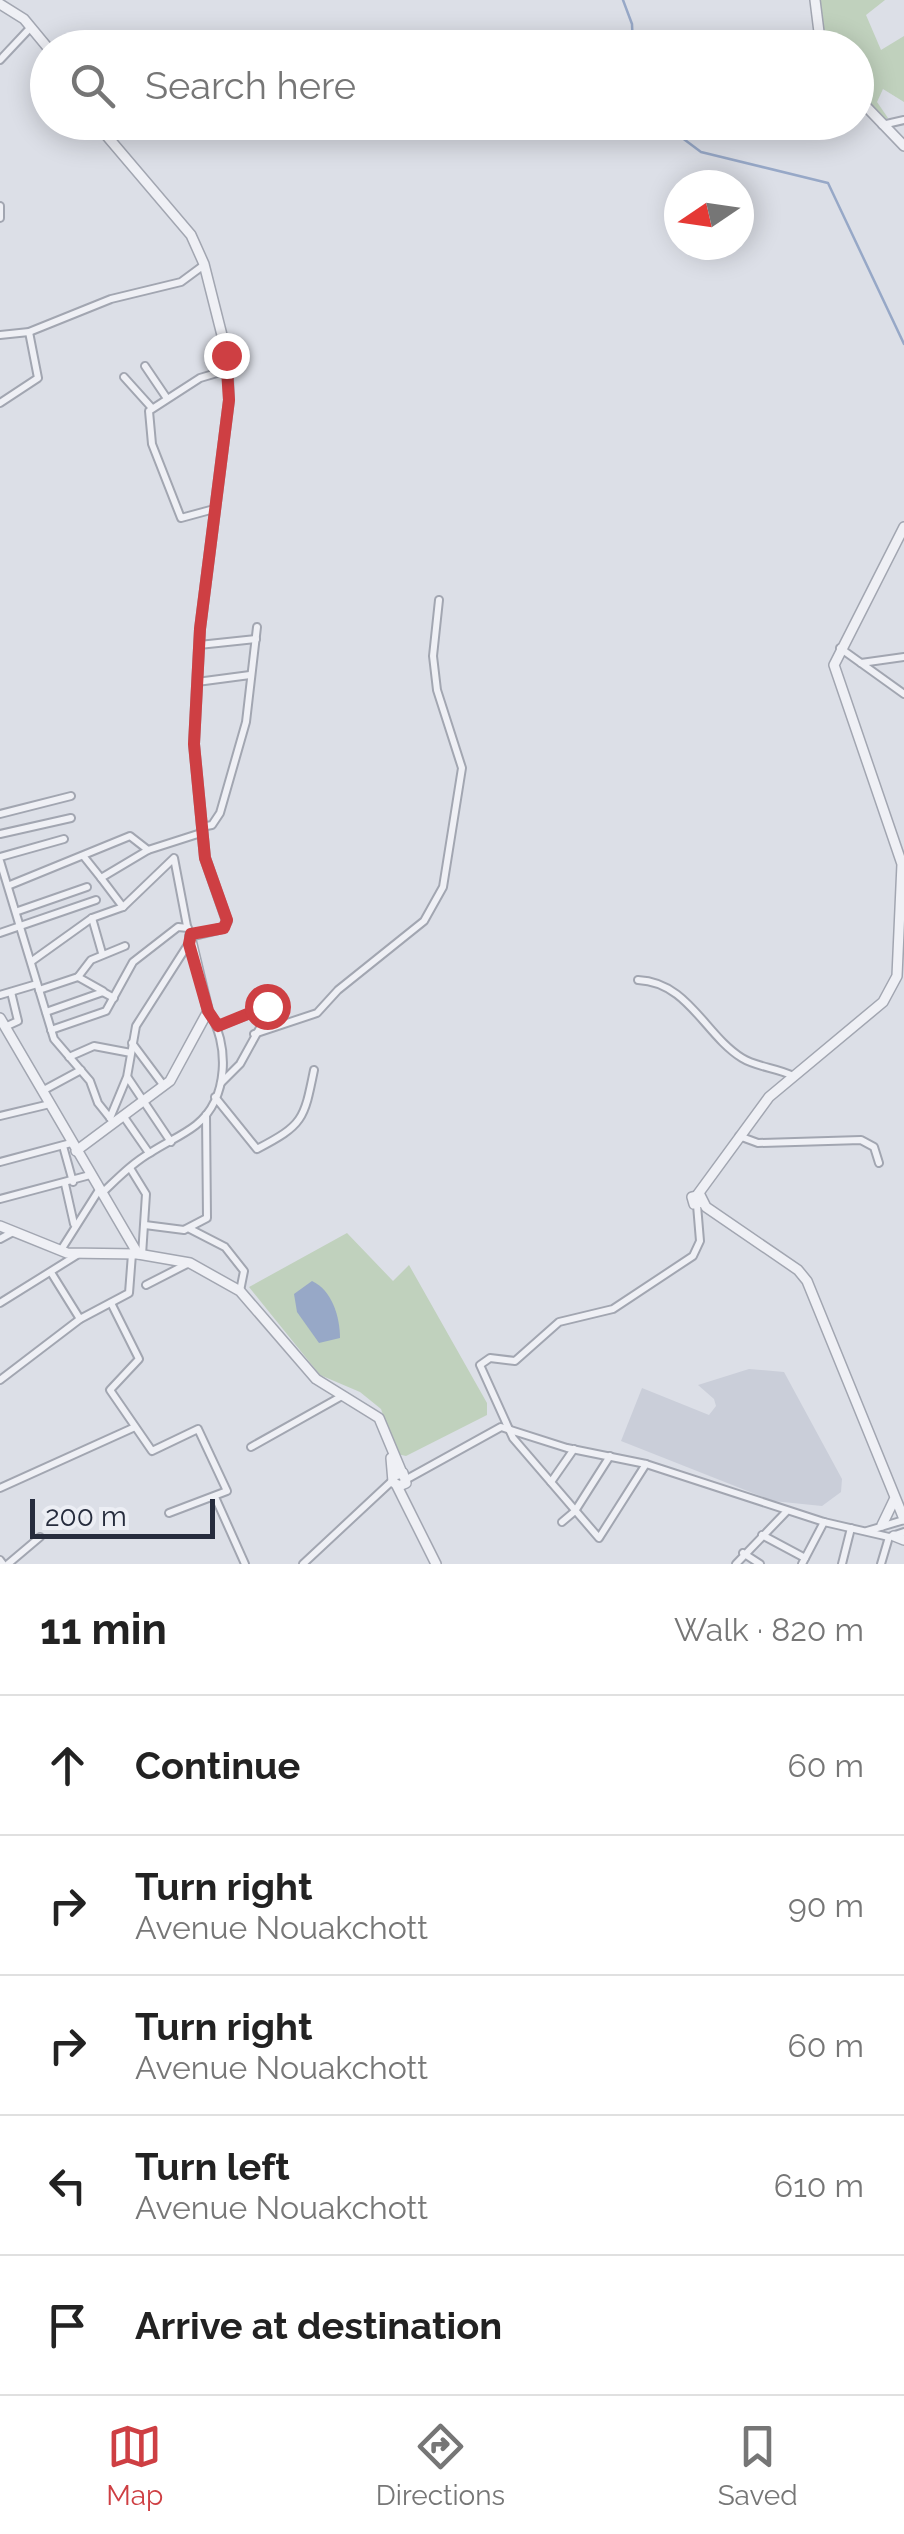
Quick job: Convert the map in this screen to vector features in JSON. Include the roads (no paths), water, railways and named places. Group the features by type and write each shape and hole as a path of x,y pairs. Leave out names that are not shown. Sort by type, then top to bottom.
{"street":[{"path":"814,0 818,30"},
{"path":"0,4 34,30"},
{"path":"0,60 32,27"},
{"path":"874,116 904,146"},
{"path":"882,125 904,120"},
{"path":"51,1030 106,1011 127,970 143,951 178,927 189,934 224,928 227,920 208,873 194,744 200,645 229,400 228,370 204,264 175,214 111,140"},
{"path":"0,206 0,217"},
{"path":"0,334 28,332 111,299 181,282 204,264"},
{"path":"0,402 38,378 28,332"},
{"path":"145,366 166,396"},
{"path":"151,407 200,378 228,370"},
{"path":"124,378 151,407 150,440 180,518 214,509"},
{"path":"646,1464 599,1538 510,1428 480,1364 490,1358 515,1361 559,1322 613,1309 693,1256 700,1241 699,1200 738,1136 769,1097 889,996 897,976 903,926 900,853 836,677 840,648 904,527"},
{"path":"254,1034 317,1012 338,990 424,921 442,887 462,768 436,690 433,656 439,600"},
{"path":"101,878 148,850 212,825 220,812 246,722 257,627"},
{"path":"200,645 256,639"},
{"path":"840,648 904,694"},
{"path":"861,664 904,657"},
{"path":"198,682 250,676"},
{"path":"0,814 71,796"},
{"path":"0,834 71,818"},
{"path":"10,885 86,858 130,836 148,850"},
{"path":"64,840 1,864 24,928 51,1030 116,1120 149,1153"},
{"path":"165,842 174,858 208,1011 218,1026 221,1083"},
{"path":"86,858 123,907"},
{"path":"32,962 92,918 123,907 174,858"},
{"path":"18,911 87,886"},
{"path":"0,933 24,928 96,900"},
{"path":"92,918 102,954"},
{"path":"116,1120 131,1041 189,934"},
{"path":"78,978 88,962 125,946"},
{"path":"0,995 78,978 114,998"},
{"path":"638,980 654,983 690,1004 744,1060 794,1076"},
{"path":"4,1022 18,1022 12,992"},
{"path":"46,1012 103,992"},
{"path":"60,1252 74,1225 100,1192 206,1114 221,1083 240,1064 272,1006 218,1026"},
{"path":"0,1162 70,1147 144,1101 176,1073 208,1011"},
{"path":"4,1022 44,1090 70,1147 136,1254"},
{"path":"131,1041 164,1086"},
{"path":"69,1057 94,1046 131,1053"},
{"path":"44,1090 80,1070"},
{"path":"214,1097 257,1149 293,1130 305,1117 314,1070"},
{"path":"127,1077 171,1142"},
{"path":"0,1116 50,1104"},
{"path":"189,1229 208,1218 206,1114"},
{"path":"738,1136 758,1143 861,1140 874,1147 880,1164"},
{"path":"70,1147 74,1225"},
{"path":"0,1380 80,1319 130,1291 146,1225 146,1194 130,1168"},
{"path":"0,1199 90,1175"},
{"path":"699,1200 798,1270 807,1281 904,1520 866,1532"},
{"path":"146,1225 189,1229 232,1254 244,1271 240,1292"},
{"path":"0,1226 60,1252 136,1254 190,1263 240,1292 316,1379 374,1413 388,1440 398,1480 436,1564"},
{"path":"0,1239 13,1232"},
{"path":"0,1303 77,1255"},
{"path":"146,1285 190,1263"},
{"path":"52,1274 80,1319"},
{"path":"111,1303 140,1359 110,1388 152,1451 198,1430 226,1491 169,1513"},
{"path":"251,1447 343,1395"},
{"path":"0,1488 136,1427"},
{"path":"303,1564 398,1480 496,1429 510,1428 574,1449 646,1464 786,1512 898,1536 881,1564"},
{"path":"551,1482 574,1449"},
{"path":"562,1522 575,1511 610,1456"},
{"path":"216,1496 245,1563"},
{"path":"882,1525 894,1500"},
{"path":"736,1564 786,1512"},
{"path":"762,1535 803,1561 824,1522"},
{"path":"842,1564 851,1528"},
{"path":"3,1563 40,1537"},
{"path":"743,1554 760,1564"}],"water":[{"path":"312,1281 334,1305 340,1338 319,1343 297,1312 294,1294"}],"waterway":[{"path":"623,0 632,30"},
{"path":"685,140 701,152 828,183 904,344"}]}
